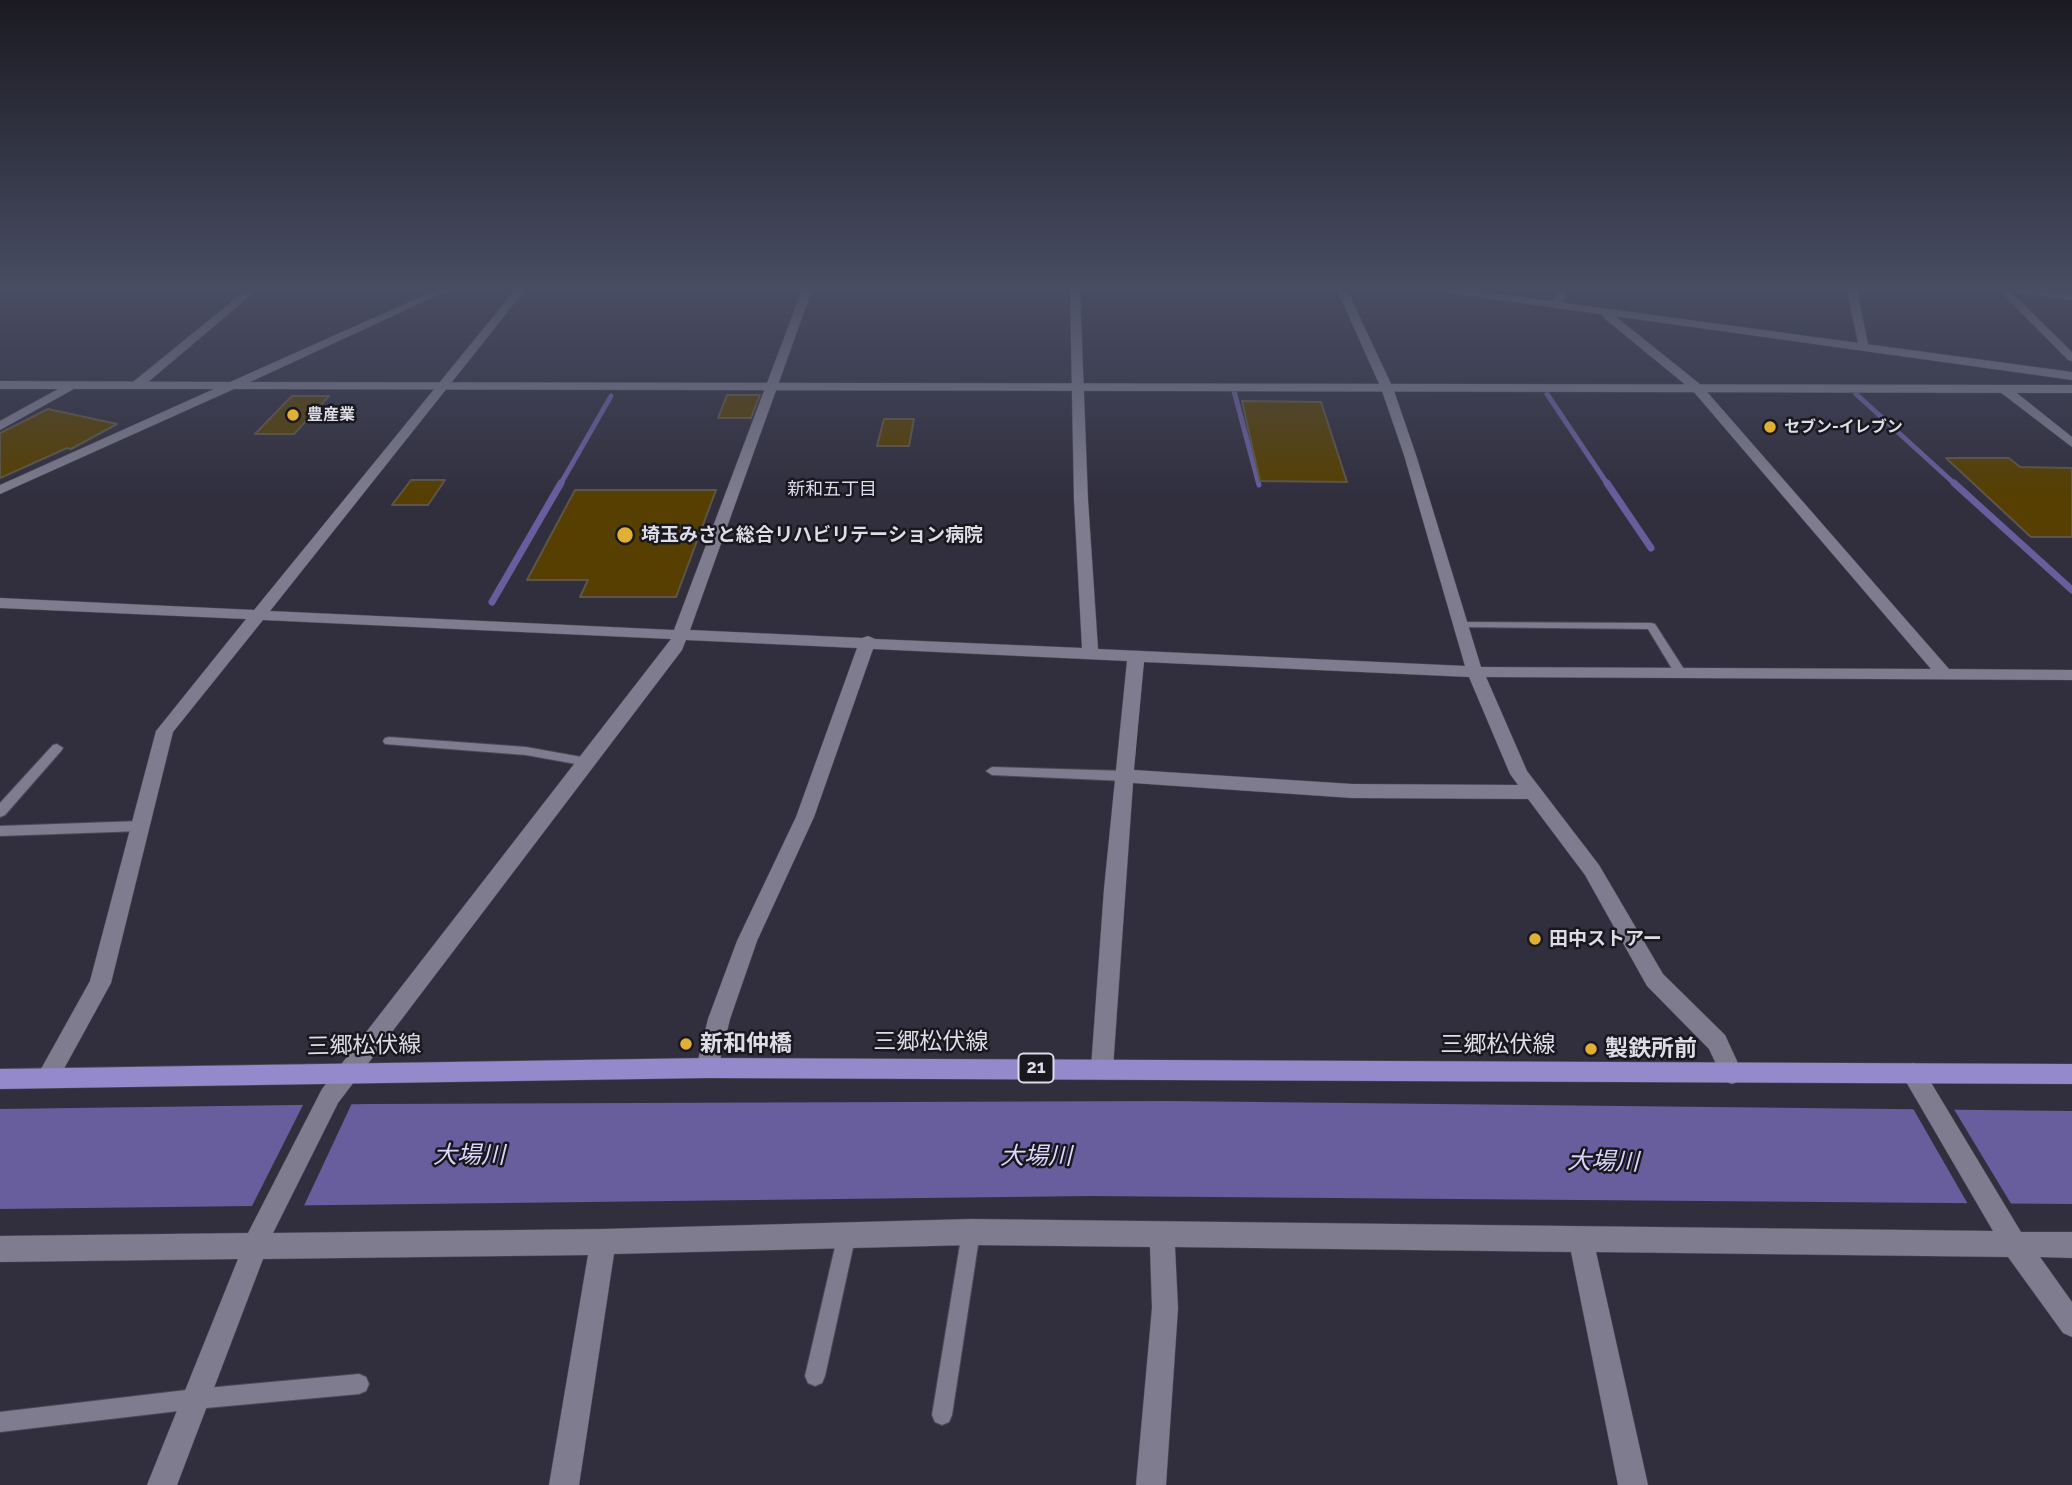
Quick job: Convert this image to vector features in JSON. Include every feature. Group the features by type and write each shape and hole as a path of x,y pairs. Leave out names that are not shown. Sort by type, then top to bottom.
{"main road":[{"name":"三郷松伏線","path":"0,1079 707,1068 2072,1074"}],"street":[{"path":"137,385 168,359"},
{"path":"0,490 289,359"},
{"path":"47,1078 100,983 165,731 464,359"},
{"path":"162,1485 260,1234 330,1096 676,646 780,359"},
{"path":"1077,359 1081,500 1090,653"},
{"path":"1374,359 1387,388 1410,455 1475,672 1518,774 1592,870 1655,980 1717,1042 1732,1074"},
{"path":"1663,359 1697,388 1944,674"},
{"path":"1953,359 2072,376"},
{"path":"0,385 2072,389"},
{"path":"0,426 75,385"},
{"path":"2004,389 2072,443"},
{"path":"0,603 680,635 868,641 1475,672 2072,675"},
{"path":"707,1068 719,1019 747,941 805,817 868,641"},
{"path":"1102,1068 1114,889 1136,656"},
{"path":"1126,776 1363,791 1530,792"},
{"path":"1913,1073 2011,1237 2072,1324"},
{"path":"0,1249 260,1234 603,1241 971,1232 1581,1240 2011,1237 2072,1245"},
{"path":"1151,1485 1165,1308 1162,1234"},
{"path":"1581,1240 1633,1485"},
{"path":"564,1485 603,1241"}],"lane":[{"path":"1459,625 1651,626 1681,674"},
{"path":"389,741 526,751 587,762"},
{"path":"0,812 57,748"},
{"path":"992,771 1126,776"},
{"path":"0,831 141,826"},
{"path":"942,1415 971,1232"},
{"path":"815,1376 847,1234"},
{"path":"0,1422 195,1399 359,1384"}],"water":[{"name":"大場川","path":"1168,1101 2072,1111 2072,1204 1090,1196 0,1209 0,1109 372,1104"}],"pier":[{"path":"305,1101 353,1101 302,1210 250,1210"},
{"path":"1911,1105 1952,1106 2013,1207 1969,1206"}],"building":[{"path":"727,395 760,395 751,418 718,418"},
{"name":"豊産業","path":"292,396 329,396 294,434 255,434"},
{"path":"1242,401 1321,402 1347,482 1260,481"},
{"path":"48,409 117,424 71,449 67,448 0,478 0,433"},
{"path":"884,419 914,419 909,446 877,446"},
{"path":"1946,458 2009,458 2020,467 2072,468 2072,537 2031,537"},
{"path":"411,480 445,480 428,505 392,505"},
{"name":"埼玉みさと総合リハビリテーション病院","path":"575,490 716,490 676,597 580,597 588,580 527,580"}],"waterway":[{"path":"1234,391 1259,485"},
{"path":"1547,394 1608,485"},
{"path":"1856,394 1956,485"},
{"path":"560,485 611,396"},
{"path":"492,602 561,483"},
{"path":"1607,483 1651,548"},
{"path":"1954,483 2072,590"}],"place":[{"name":"豊産業","path":"293,415"},
{"name":"セブン-イレブン","path":"1770,427"},
{"name":"埼玉みさと総合リハビリテーション病院","path":"625,535"},
{"name":"田中ストアー","path":"1535,939"},
{"name":"新和仲橋","path":"686,1044"},
{"name":"製鉄所前","path":"1591,1049"}],"district":[{"name":"新和五丁目","path":"832,490"}]}
